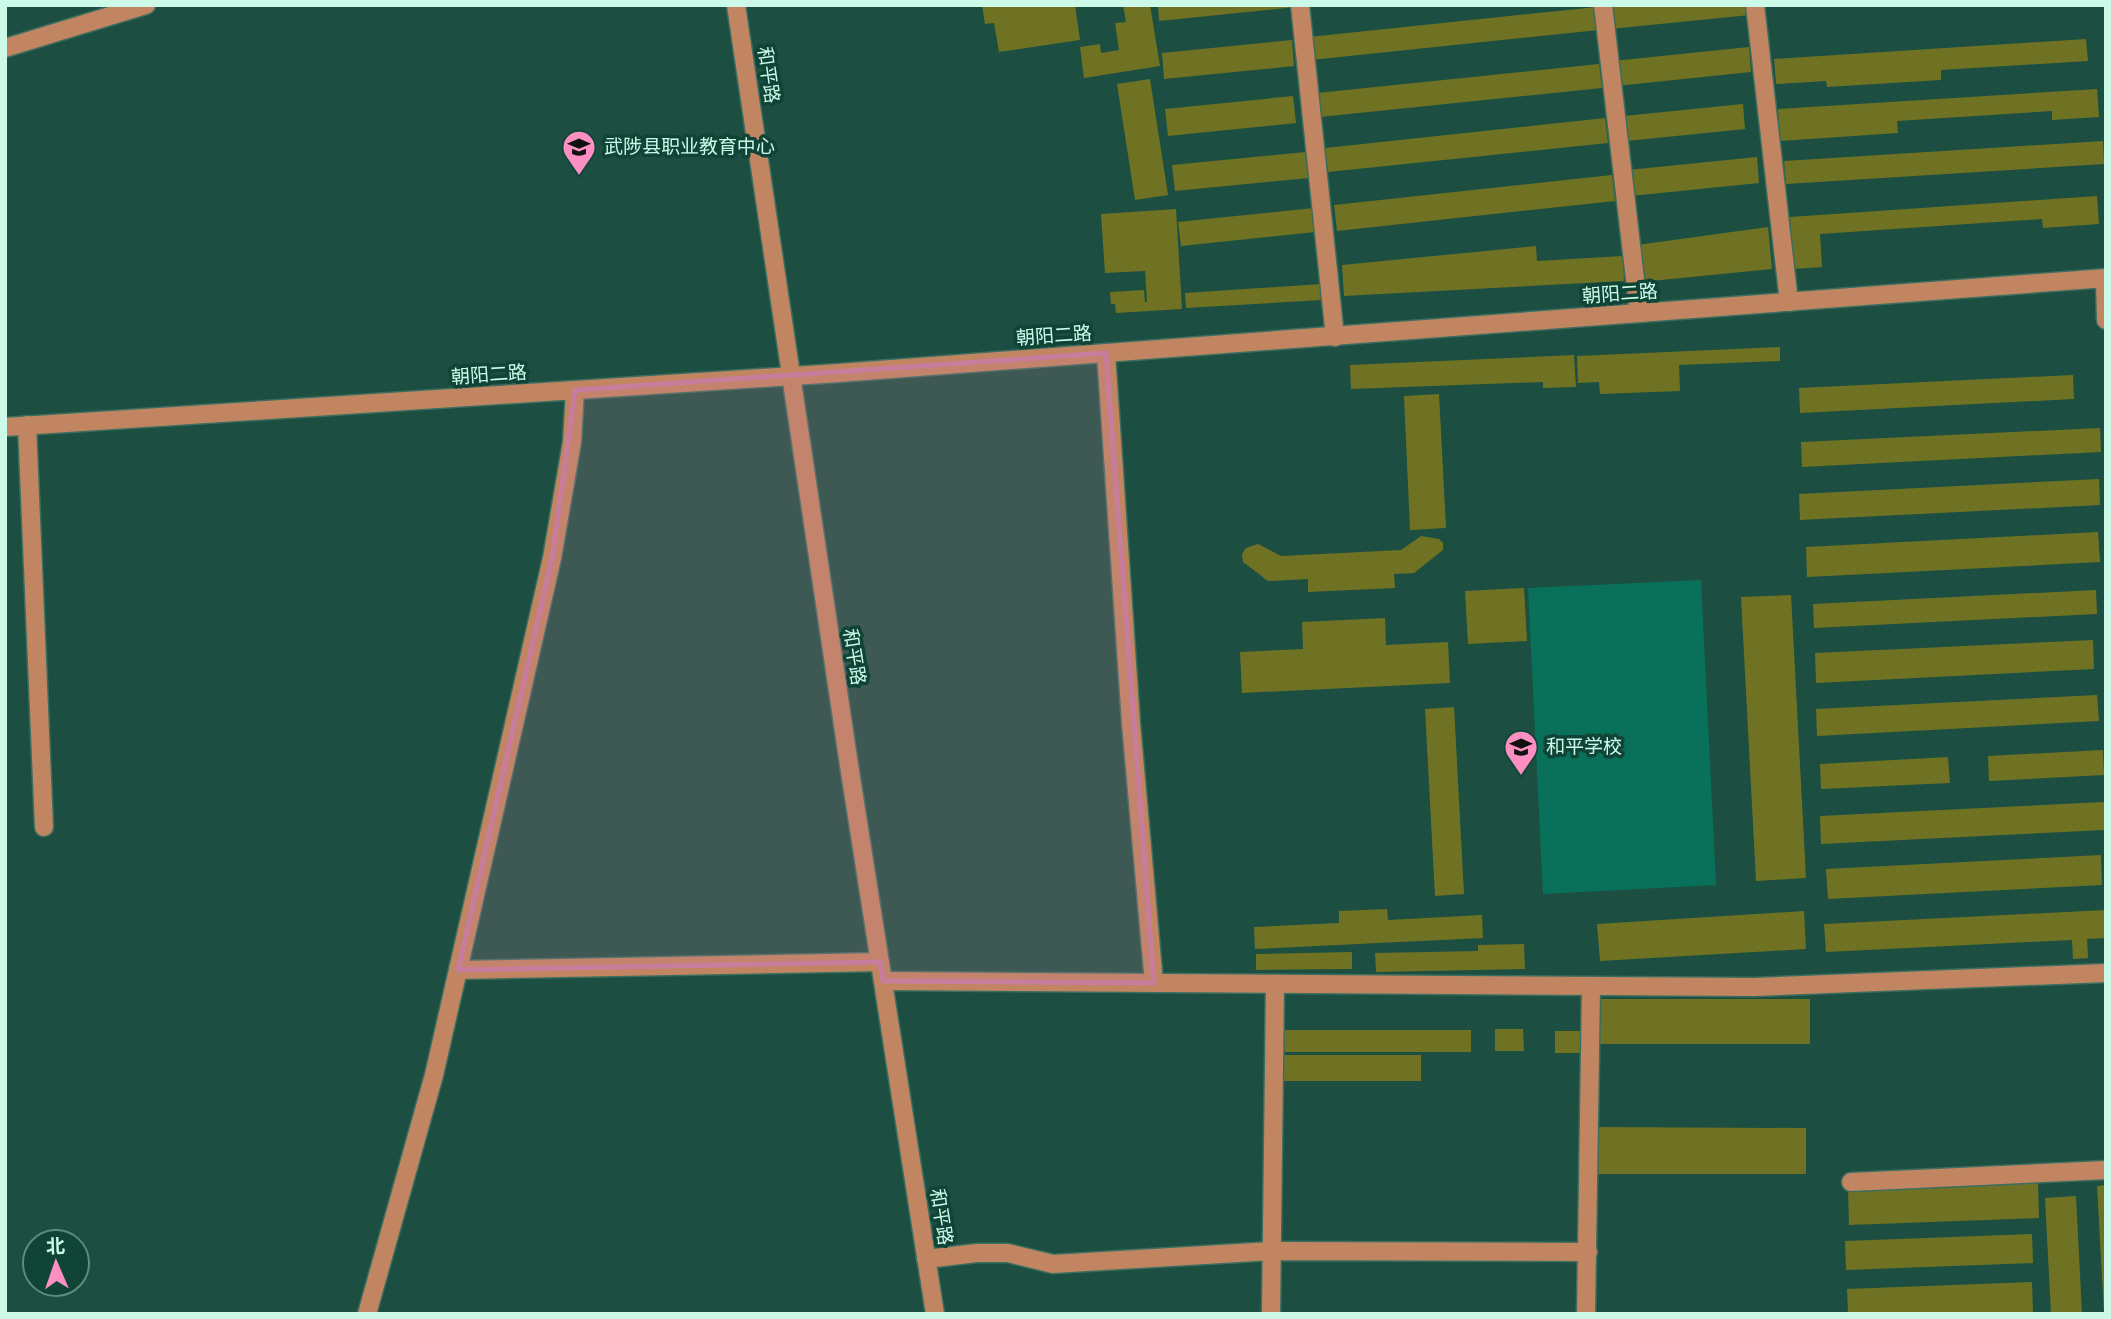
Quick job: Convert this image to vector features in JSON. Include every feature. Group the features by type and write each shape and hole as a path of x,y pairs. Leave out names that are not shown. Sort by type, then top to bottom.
{"street":[{"path":"5,48 146,5"},
{"name":"和平路","path":"736,5 935,1314"},
{"path":"1300,5 1335,337"},
{"path":"1603,5 1639,313"},
{"path":"1755,5 1789,302"},
{"path":"2105,279 2106,320"},
{"name":"朝阳二路","path":"5,427 791,376 2105,279"},
{"path":"1106,353 1131,723 1154,983"},
{"path":"367,1314 434,1075 552,558 572,442 575,390"},
{"path":"27,425 44,827"},
{"path":"458,970 880,962"},
{"path":"883,981 1754,987 2106,973"},
{"path":"1271,1313 1275,984"},
{"path":"1586,1314 1591,987"},
{"path":"1851,1182 2106,1170"},
{"path":"926,1259 1008,1252 1053,1264 1272,1251 1588,1252"}],"highlighted area":[{"path":"1106,353 1154,983 883,981 880,962 458,970 552,558 575,390"}],"green space":[{"path":"1701,580 1716,885 1543,894 1528,588"}],"building":[{"path":"982,5 1075,5 1080,40 999,52 994,23 985,24"},
{"path":"1123,5 1150,5 1160,66 1084,78 1080,47 1100,44 1101,53 1119,50 1115,23 1126,22"},
{"path":"1158,5 1296,5 1296,7 1159,21"},
{"path":"1607,5 1749,5 1750,15 1610,29"},
{"path":"1596,7 1599,30 1311,60 1309,37"},
{"path":"2086,39 2088,61 1941,70 1941,80 1827,87 1826,81 1776,84 1774,59"},
{"path":"1292,40 1294,66 1164,79 1162,53"},
{"path":"1749,47 1751,72 1616,86 1613,61"},
{"path":"1599,64 1602,88 1320,117 1317,93"},
{"path":"1150,79 1168,195 1135,200 1117,84"},
{"path":"2097,89 2099,117 2052,120 2052,111 1897,121 1898,133 1780,141 1778,109"},
{"path":"1293,96 1296,123 1168,136 1165,109"},
{"path":"1743,104 1745,129 1627,141 1624,116"},
{"path":"1605,118 1608,143 1328,172 1325,148"},
{"path":"2103,141 2104,164 1786,184 1784,161"},
{"path":"1306,152 1309,178 1175,191 1172,165"},
{"path":"1757,157 1759,183 1631,196 1628,170"},
{"path":"1612,175 1615,201 1337,231 1334,205"},
{"path":"2097,196 2099,224 2043,228 2042,219 1820,234 1822,267 1793,269 1790,217"},
{"path":"1314,208 1316,232 1181,246 1178,222"},
{"path":"1176,209 1182,309 1116,313 1115,304 1111,304 1110,292 1144,290 1147,302 1145,271 1105,273 1101,214"},
{"path":"1768,227 1772,269 1641,282 1637,245"},
{"path":"1536,246 1537,261 1623,256 1624,281 1344,296 1342,265"},
{"path":"1321,284 1322,300 1186,308 1185,293"},
{"path":"1780,347 1780,361 1679,365 1680,391 1600,394 1599,382 1578,383 1577,356"},
{"path":"1574,355 1576,387 1543,388 1543,382 1351,389 1350,365"},
{"path":"2073,375 2074,399 1800,413 1799,388"},
{"path":"1439,394 1446,528 1410,530 1404,396"},
{"path":"2100,428 2101,452 1802,467 1801,442"},
{"path":"2099,479 2100,505 1800,520 1799,494"},
{"path":"2098,532 2100,562 1807,577 1806,547"},
{"path":"1421,536 1439,539 1443,543 1443,550 1414,573 1394,574 1395,588 1308,592 1308,579 1268,581 1243,562 1242,554 1246,548 1258,544 1281,556 1401,550"},
{"path":"1524,588 1527,641 1468,644 1465,591"},
{"path":"2096,590 2097,614 1814,628 1813,604"},
{"path":"1791,595 1806,878 1756,881 1741,597"},
{"path":"1385,618 1386,645 1448,642 1450,683 1242,693 1240,652 1303,649 1302,622"},
{"path":"2093,640 2094,669 1816,683 1815,653"},
{"path":"2097,695 2099,721 1817,736 1816,709"},
{"path":"1454,707 1464,894 1435,896 1425,709"},
{"path":"2103,750 2104,775 1989,781 1988,756"},
{"path":"1948,757 1950,783 1821,789 1820,764"},
{"path":"2104,802 2105,830 1821,844 1820,816"},
{"path":"2101,855 2102,885 1828,899 1826,869"},
{"path":"1387,909 1388,920 1482,915 1483,938 1255,949 1254,927 1339,923 1339,911"},
{"path":"2106,910 2106,938 2087,939 2088,958 2073,959 2072,940 1826,952 1824,924"},
{"path":"1804,911 1806,949 1600,961 1597,924"},
{"path":"1524,944 1525,969 1376,972 1375,953 1478,951 1478,945"},
{"path":"1352,952 1352,969 1256,970 1256,954"},
{"path":"1598,999 1810,999 1810,1044 1598,1044"},
{"path":"1495,1029 1523,1029 1524,1051 1495,1051"},
{"path":"1280,1030 1471,1030 1471,1052 1280,1052"},
{"path":"1555,1031 1584,1031 1584,1053 1555,1053"},
{"path":"1276,1055 1421,1055 1421,1081 1275,1081"},
{"path":"1595,1127 1806,1128 1806,1174 1595,1174"},
{"path":"2038,1182 2039,1218 1849,1225 1848,1189"},
{"path":"2106,1185 2106,1314 2104,1314 2097,1186"},
{"path":"2076,1196 2082,1314 2051,1314 2045,1198"},
{"path":"2032,1234 2033,1263 1846,1270 1845,1241"},
{"path":"2032,1282 2033,1313 1848,1314 1847,1289"}],"place":[{"name":"武陟县职业教育中心","path":"579,177"},
{"name":"和平学校","path":"1521,777"}]}
